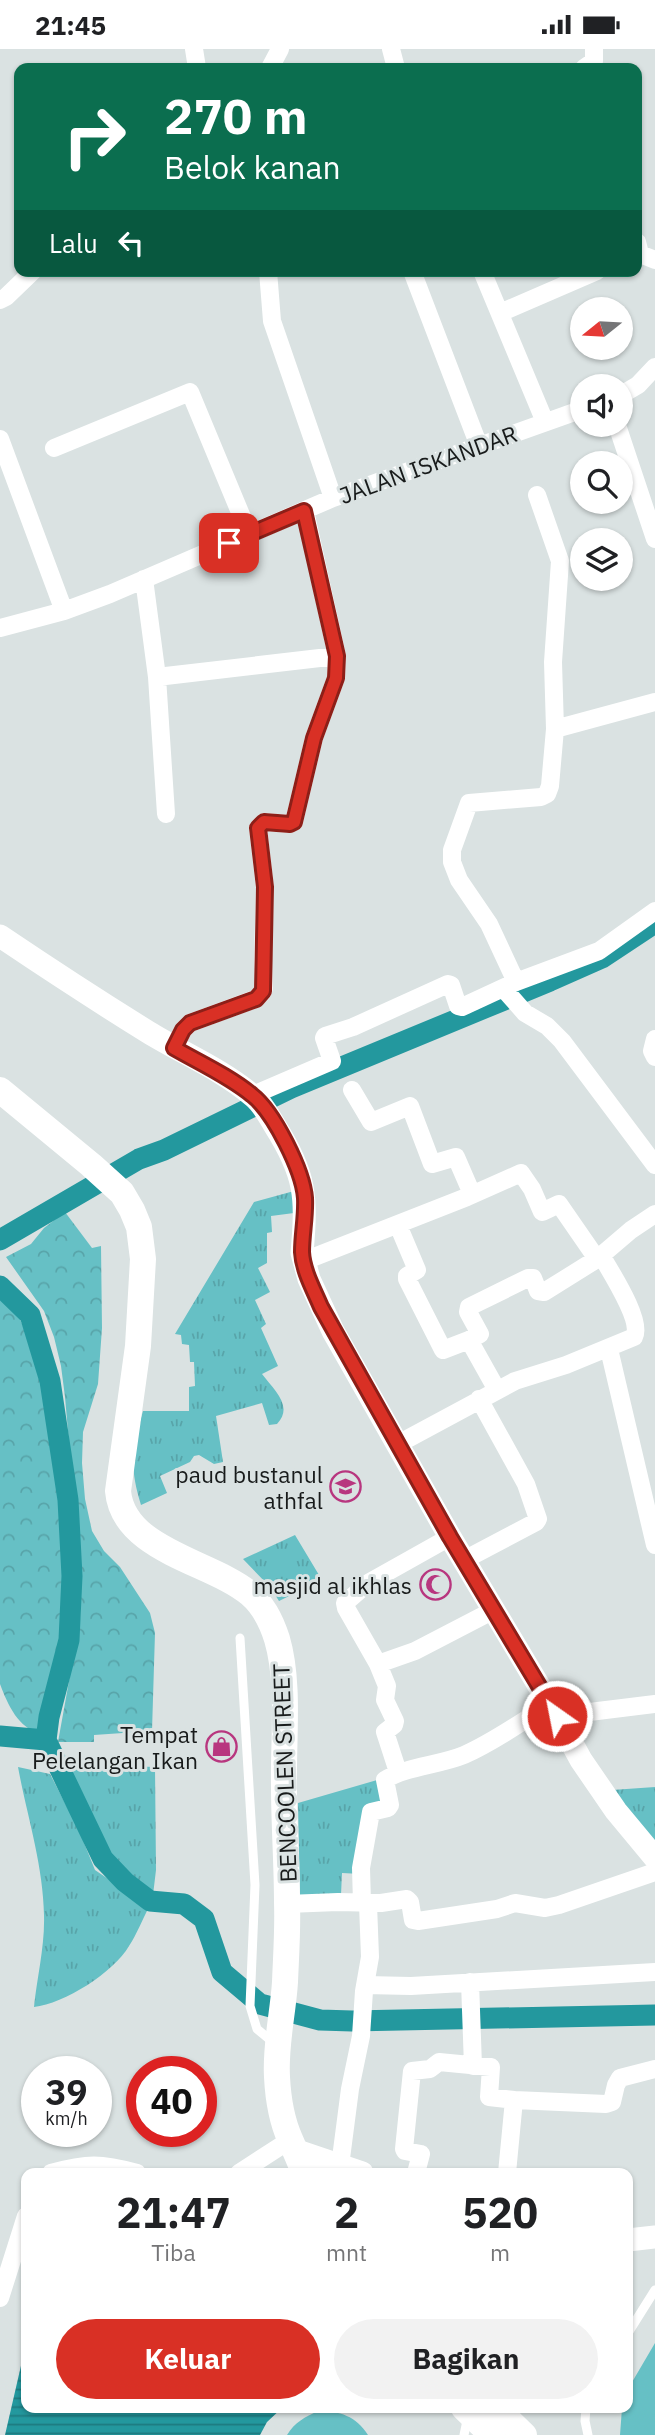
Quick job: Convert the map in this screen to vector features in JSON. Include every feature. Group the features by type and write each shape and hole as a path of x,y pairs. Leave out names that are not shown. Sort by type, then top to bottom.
{"main road":[{"name":"BENCOOLEN STREET","path":"0,1090 122,1193 135,1216 143,1259 138,1346 118,1485 120,1505 144,1535 186,1561 250,1594 274,1630 282,1658 288,1904 277,2077 281,2106 297,2155"},
{"path":"501,2413 524,2435"},
{"path":"466,2419 492,2435"}],"street":[{"path":"0,300 26,277"},
{"path":"268,277 272,321 333,498"},
{"path":"414,277 479,446"},
{"path":"485,277 545,422"},
{"path":"500,313 583,277"},
{"path":"633,388 655,367"},
{"path":"54,448 190,392 249,534"},
{"name":"JALAN ISKANDAR","path":"0,628 64,611 333,498 570,413"},
{"path":"622,437 651,511 655,539"},
{"path":"0,439 64,611"},
{"path":"537,495 560,561 553,662 555,729 550,786 547,794 541,796 469,803 452,850 452,862 459,880 488,924 507,986 516,1005 547,1026 562,1041 655,1165"},
{"path":"174,1048 183,1030 190,1023 256,999 263,991 265,887 258,828 264,822 290,824 295,820 314,738 336,678 337,656 304,511"},
{"path":"144,579 157,677 166,814"},
{"path":"157,677 337,656"},
{"path":"555,729 655,702"},
{"path":"258,1101 332,1061 325,1036 353,1027 448,984 451,985 458,1006 462,1007 507,986 599,951 655,911"},
{"path":"0,936 96,1000 229,1079 258,1101 287,1144 304,1189 302,1253 309,1279 333,1331 581,1760 616,1811 655,1858"},
{"path":"655,1039 652,1051 655,1057"},
{"path":"352,1090 370,1122 410,1106 432,1164 456,1157 472,1194"},
{"path":"304,1261 521,1173 542,1212 559,1203 623,1295 637,1330 634,1337 609,1349 534,1374 497,1390 398,1444"},
{"path":"398,1225 417,1270 407,1276 407,1279 443,1350 480,1334 468,1307 528,1278 534,1279 538,1291 544,1292 599,1257 655,1214"},
{"path":"469,1340 497,1390"},
{"path":"609,1349 655,1545"},
{"path":"464,1560 536,1523 538,1519 526,1484 479,1399"},
{"path":"398,1772 385,1732 394,1725 385,1700 387,1686 345,1602 369,1583 450,1537"},
{"path":"378,1664 415,1651 494,1610"},
{"path":"351,2168 350,2089 363,2021 370,1957 361,1868 371,1813 390,1807 384,1781 398,1772 416,1770 461,1756 553,1710 655,1704"},
{"path":"288,1904 365,1903 407,1899 415,1921 497,1909 515,1903 545,1907 559,1905 655,1872"},
{"path":"365,1985 411,1986 655,1972"},
{"path":"470,1982 473,2066"},
{"path":"417,2168 421,2154 405,2151 404,2148 412,2071 430,2069 439,2062 491,2067 489,2097 606,2104 612,2102 615,2085 620,2078 655,2069"},
{"path":"507,2168 513,2100"},
{"path":"255,2168 297,2155 344,2168"},
{"path":"70,2168 109,2165 120,2168"},
{"path":"0,2298 21,2232"},
{"path":"633,2239 655,2237"}],"lane":[{"path":"240,1638 255,1885 250,2006 257,2029 278,2047"},
{"path":"633,2325 655,2290"},
{"path":"586,2413 589,2435"}],"green space":[{"path":"294,1191 294,1213 271,1216 272,1232 267,1233 267,1263 258,1268 270,1292 255,1300 266,1324 261,1328 278,1366 262,1374 283,1404 282,1417 277,1424 269,1425 262,1403 216,1416 223,1462 214,1464 199,1455 194,1456 190,1462 160,1476 167,1493 141,1505 133,1458 143,1411 189,1411 189,1387 195,1386 194,1362 190,1362 189,1345 182,1344 181,1335 175,1334 254,1202"},
{"path":"65,1212 92,1248 101,1246 102,1328 98,1384 83,1432 85,1499 92,1531 150,1613 155,1633 152,1731 94,1735 94,1742 58,1742 80,1620 81,1579 65,1397 54,1337 44,1311 6,1257 31,1244 44,1228"},
{"path":"0,1293 14,1306 28,1337 46,1400 67,1553 63,1634 58,1662 44,1706 41,1734 20,1721 10,1707 0,1684"},
{"path":"295,1535 322,1580 279,1601 270,1587 243,1559"},
{"path":"96,1765 155,1767 156,1870 153,1895 138,1887 124,1874 112,1859 93,1822 71,1770"},
{"path":"18,1767 50,1774 78,1828 95,1870 149,1907 135,1937 112,1966 73,1993 46,2005 34,2007 43,1938 43,1896 38,1859"},
{"path":"384,1778 390,1805 372,1809 361,1874 342,1873 341,1895 300,1900 298,1803"},
{"path":"655,1787 655,1845 612,1790"},
{"path":"655,2343 655,2435 620,2435 622,2413 633,2413 633,2380"},
{"path":"314,2413 336,2413 353,2419 368,2435 287,2435 301,2420"}],"shaded area":[{"path":"21,2366 21,2413 277,2413 267,2422 260,2435 5,2435"}],"waterway":[{"path":"0,1240 139,1159 164,1150 291,1088 602,958 655,923"},
{"path":"0,1286 30,1315 50,1381 68,1500 72,1576 69,1640 49,1717 46,1740"},
{"path":"0,1736 46,1740 103,1859 125,1882 150,1901 184,1904 204,1919 222,1972 260,2004 320,2020 352,2021 655,2015"}],"place":[{"name":"paud bustanul athfal","path":"346,1487"},
{"name":"masjid al ikhlas","path":"435,1585"},
{"name":"Tempat Pelelangan Ikan","path":"221,1747"}],"route":[{"path":"229,543 304,511 337,656 336,678 314,738 294,822 264,822 258,828 265,887 263,991 256,999 190,1023 183,1030 174,1048 253,1095 287,1144 304,1189 302,1253 321,1307 450,1537 557,1716"}]}
